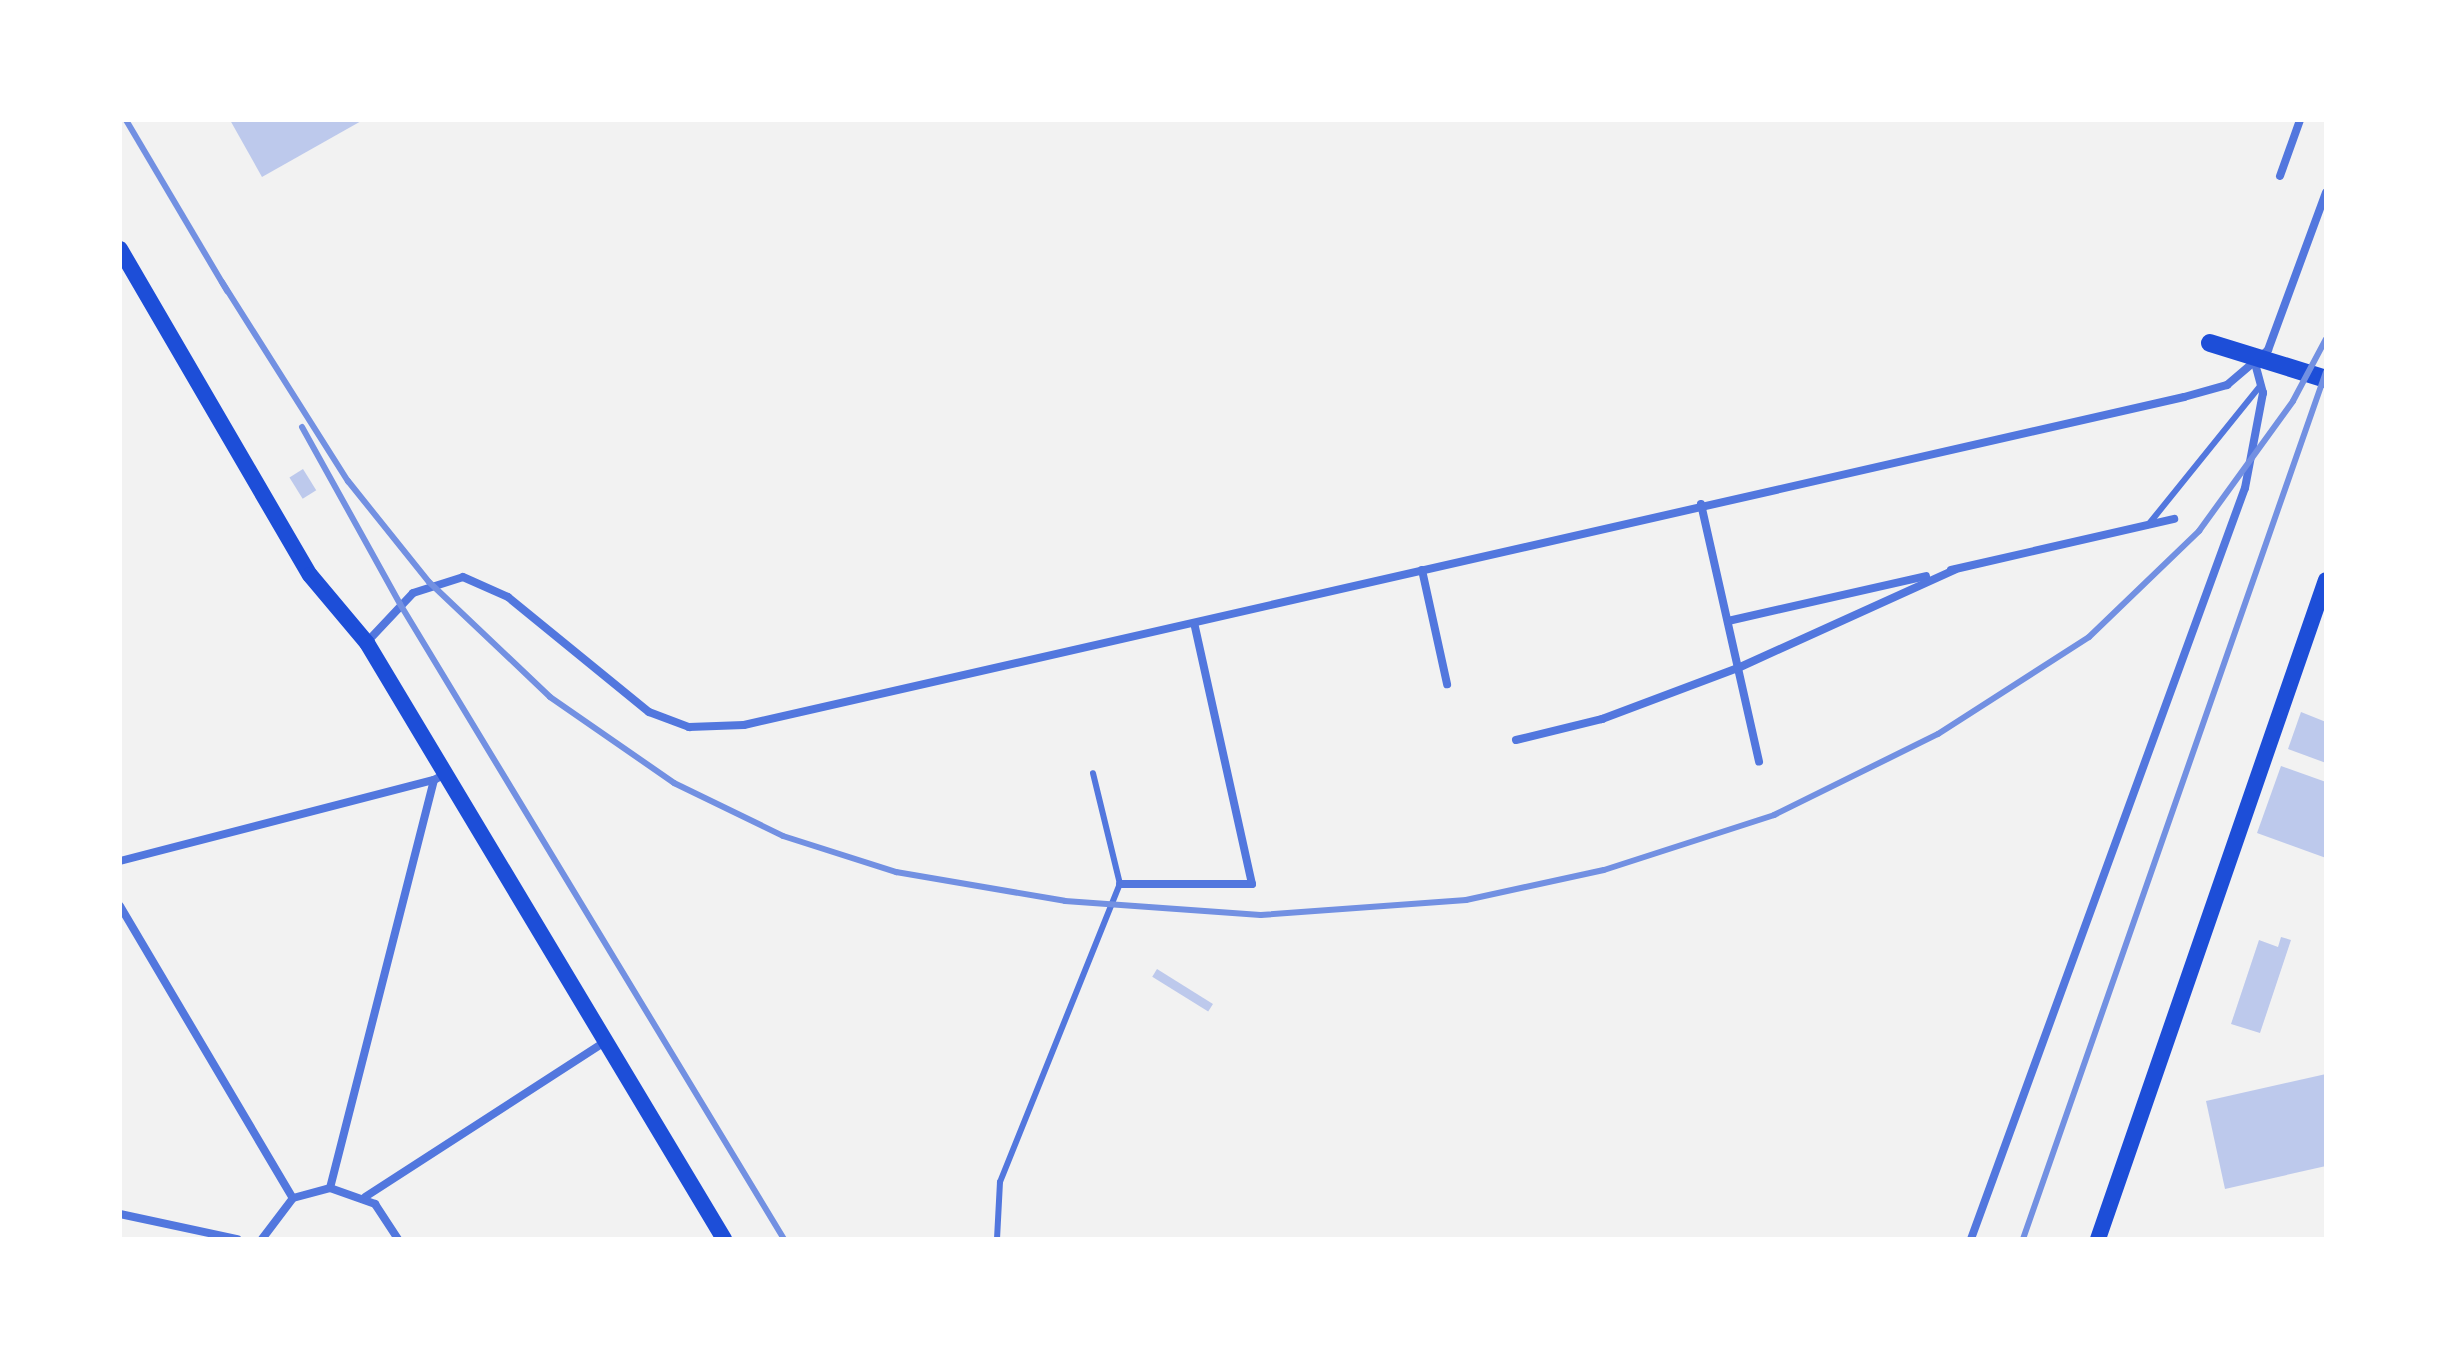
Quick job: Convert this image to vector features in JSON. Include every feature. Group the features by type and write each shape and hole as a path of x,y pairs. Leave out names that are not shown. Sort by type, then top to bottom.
{"main road":[{"path":"120,249 310,575 367,643 440,777 606,1041 724,1239"},
{"path":"2210,343 2326,379"},
{"path":"2098,1239 2326,580"}],"street":[{"path":"2280,176 2300,120"},
{"path":"367,643 429,582 475,579 508,597 649,712 712,729 1194,623 2227,385 2256,366 2277,333 2326,192"},
{"path":"1971,1239 2245,488 2262,381 2256,366"},
{"path":"1701,504 1759,762"},
{"path":"1728,621 2174,519"},
{"path":"1516,740 1602,719 1738,668 1956,569"},
{"path":"1422,570 1447,684"},
{"path":"1120,884 1252,884 1194,623"},
{"path":"120,861 440,777 330,1188"},
{"path":"120,906 293,1198"},
{"path":"365,1197 606,1041"},
{"path":"262,1239 293,1198 330,1188 365,1197 398,1239"},
{"path":"120,1214 237,1239"}],"lane":[{"path":"2148,525 2242,417 2262,381"},
{"path":"997,1239 1000,1182 1120,884 1093,773"}],"building":[{"path":"230,120 363,120 262,177"},
{"path":"303,469 316,490 303,499 289,477"},
{"path":"2301,712 2326,722 2326,763 2288,749"},
{"path":"2281,766 2326,782 2326,858 2257,833"},
{"path":"2281,937 2291,940 2260,1033 2231,1024 2259,940 2278,947"},
{"path":"1157,969 1213,1004 1208,1012 1152,977"},
{"path":"2326,1074 2326,1166 2225,1189 2206,1101"}],"railway":[{"path":"126,120 227,291"},
{"path":"222,282 348,481 429,582 550,697 674,783 783,836 896,872 1065,901 1261,915 1466,900 1604,870 1774,815 1938,734 2089,637 2199,531 2293,401 2326,339"},
{"path":"2023,1239 2326,372"},
{"path":"302,427 400,604 784,1239"}]}
